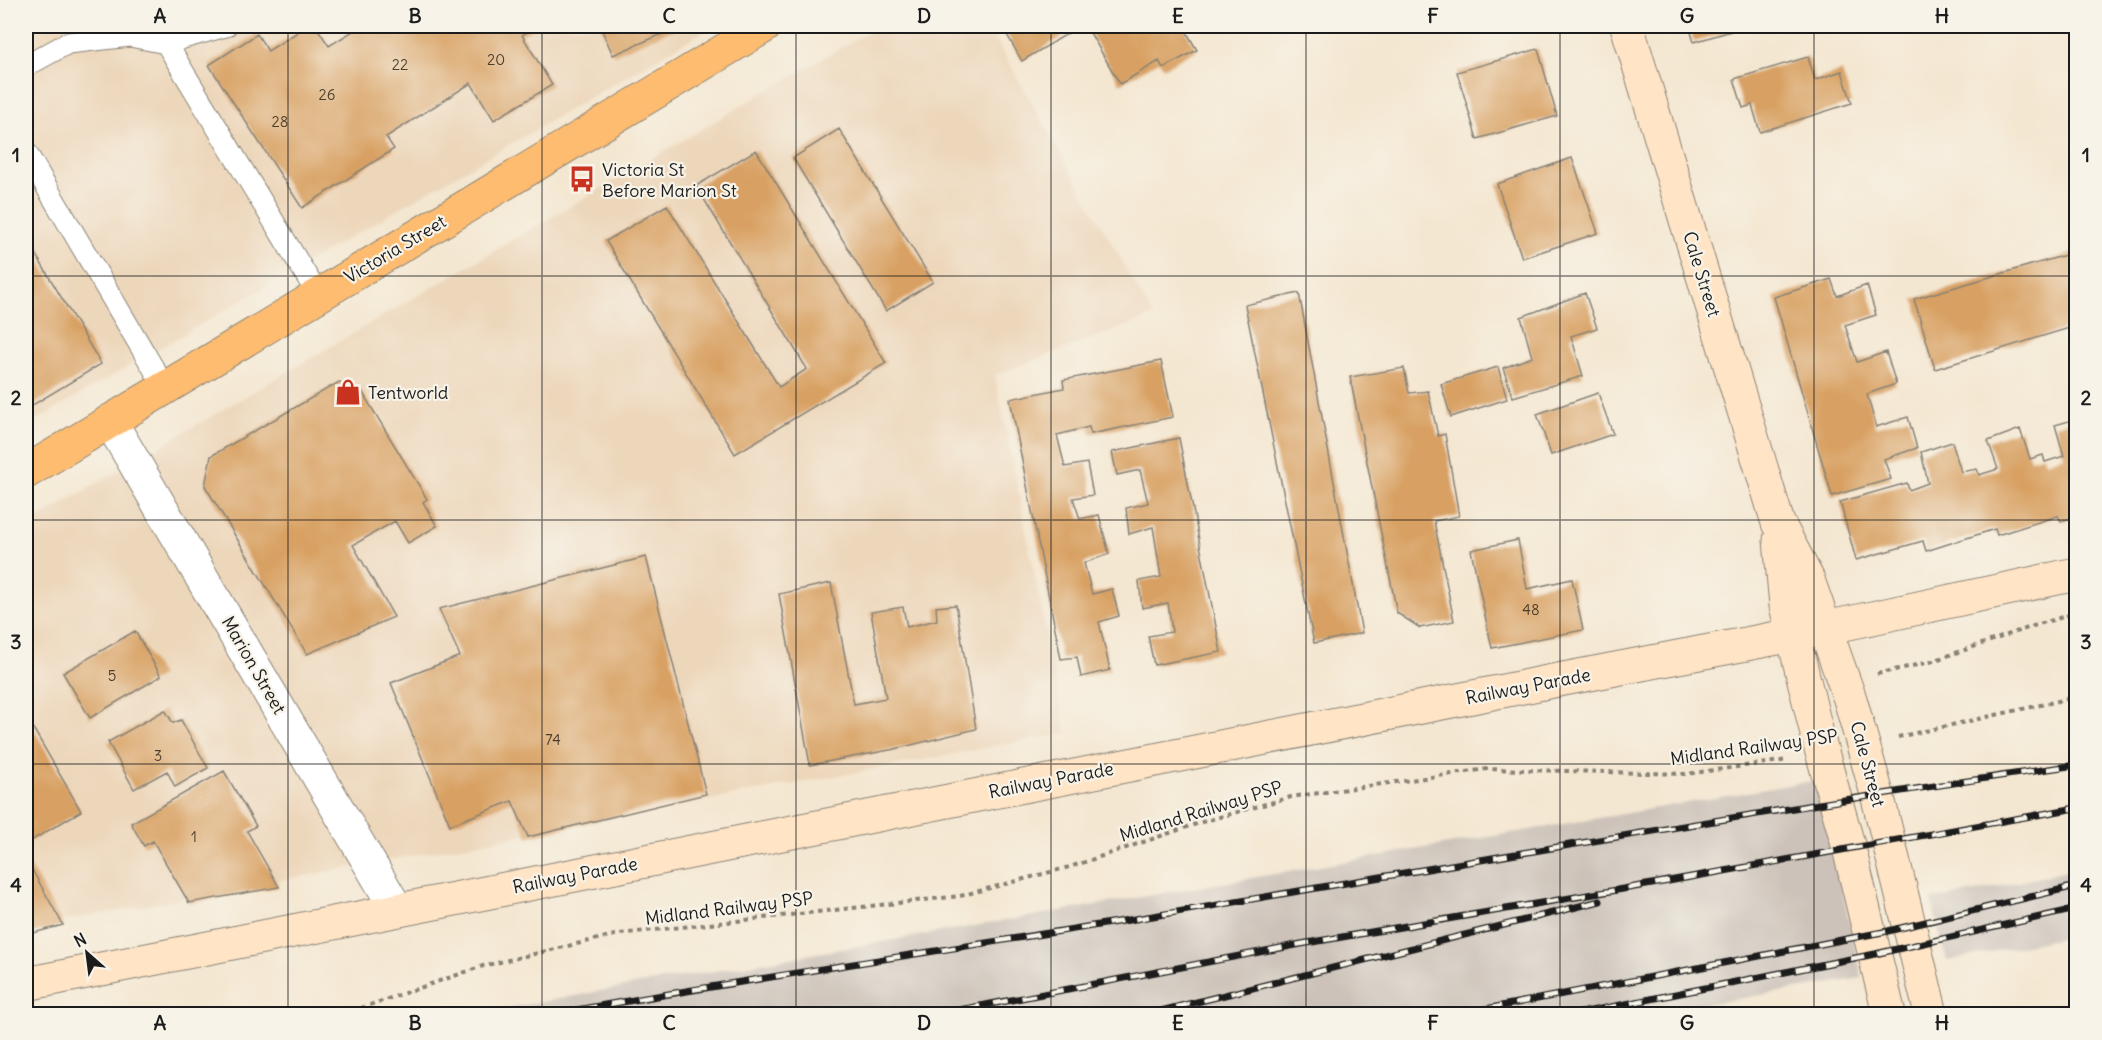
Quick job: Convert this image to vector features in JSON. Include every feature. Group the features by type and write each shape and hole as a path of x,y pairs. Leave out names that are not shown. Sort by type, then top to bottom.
{"highway":[{"name":"Victoria Street","path":"26,472 765,26"}],"street":[{"name":"Cale Street","path":"1627,26 1778,523 1808,580 1845,684 1863,745 1931,1014"},
{"name":"Marion Street","path":"110,421 397,910"},
{"name":"Cale Street","path":"1778,523 1786,606 1849,848 1889,1014"},
{"name":"Railway Parade","path":"26,984 1793,635 2076,574"}],"lane":[{"path":"26,66 68,43 130,36 166,43 226,26"},
{"path":"166,43 318,295"},
{"path":"26,152 165,388"}],"path":[{"path":"1845,684 1930,662 2076,613"},
{"name":"Midland Railway PSP","path":"1863,745 2076,697"},
{"name":"Midland Railway PSP","path":"344,1014 483,966 619,934 960,896 1073,866 1202,822 1291,797 1487,769 1686,774 1803,758 1823,753"}],"shaded area":[{"path":"26,26 713,26 26,426"},
{"path":"878,26 988,26 1153,316 995,375 1066,733 26,928 26,525"},
{"path":"1818,780 1862,978 1648,1014 476,1014 645,983"},
{"path":"2076,869 2076,935 1947,961 1931,900"},
{"path":"2076,999 2076,1014 1996,1014"}],"building":[{"path":"307,26 316,26 329,46 361,26 538,26 522,35 552,85 494,120 471,83 386,137 394,149 302,208 209,65 257,34 268,51"},
{"path":"600,26 681,26 613,55"},
{"path":"1002,26 1069,26 1072,31 1022,61"},
{"path":"1086,26 1183,26 1197,50 1163,68 1159,61 1120,84"},
{"path":"1689,26 1748,26 1694,42"},
{"path":"1538,49 1557,116 1477,139 1457,72"},
{"path":"1808,57 1815,80 1842,71 1852,103 1760,132 1752,105 1743,108 1734,79"},
{"path":"839,129 933,282 886,311 793,158"},
{"path":"756,150 886,363 735,454 606,241 667,205 779,387 807,369 696,186"},
{"path":"1572,158 1598,233 1522,258 1497,184"},
{"path":"26,238 101,364 26,409"},
{"path":"2076,252 2076,326 1935,369 1914,299"},
{"path":"1831,279 1837,296 1867,285 1876,315 1845,325 1857,362 1886,352 1896,384 1867,394 1876,427 1908,417 1917,448 1884,459 1891,479 1832,496 1774,297"},
{"path":"1299,293 1362,633 1314,643 1245,305"},
{"path":"1585,293 1597,328 1571,336 1583,376 1513,397 1503,368 1532,357 1521,317"},
{"path":"1161,361 1173,417 1091,434 1089,427 1057,435 1065,467 1087,463 1093,495 1073,498 1080,519 1099,515 1109,554 1084,563 1092,594 1112,589 1119,616 1099,622 1110,670 1081,677 1077,657 1061,659 1010,399 1064,388 1063,380"},
{"path":"1498,367 1507,399 1451,417 1441,384"},
{"path":"1404,368 1409,393 1428,391 1438,436 1445,434 1459,516 1434,521 1454,621 1420,628 1397,613 1350,377"},
{"path":"339,382 361,390 427,499 423,502 437,526 408,543 395,521 353,545 394,617 307,654 205,486 211,456"},
{"path":"1598,393 1613,434 1551,455 1537,414"},
{"path":"2076,419 2076,517 2061,521 2058,516 1997,535 1995,529 1926,551 1923,541 1856,560 1840,502 1907,483 1909,490 1928,483 1921,452 1952,442 1961,472 1977,469 1979,475 1998,469 1988,441 2020,429 2030,459 2043,455 2045,462 2064,456 2055,425"},
{"path":"1179,438 1221,652 1154,665 1148,636 1172,632 1168,603 1142,608 1139,581 1161,577 1153,527 1129,534 1126,508 1148,503 1140,470 1117,475 1112,452"},
{"path":"1518,540 1527,589 1572,579 1583,630 1492,648 1471,550"},
{"path":"646,557 706,794 528,837 512,801 450,825 391,683 460,656 439,609"},
{"path":"831,583 854,704 886,698 871,612 903,607 907,627 937,620 936,607 956,605 976,729 895,749 810,765 779,594"},
{"path":"135,631 161,676 90,718 63,673"},
{"path":"165,710 173,723 181,720 208,768 175,787 167,771 134,789 108,742"},
{"path":"26,716 81,811 26,844"},
{"path":"224,771 256,826 247,831 279,887 189,903 153,841 144,846 131,823"},
{"path":"26,859 63,925 26,935"}],"railway":[{"path":"555,1014 1732,818 2076,765"},
{"path":"939,1014 1301,944 2076,808"},
{"path":"1460,1014 1888,931 2076,886"},
{"path":"1149,1014 1600,901"},
{"path":"1576,1014 1875,954 2076,909"}],"place":[{"name":"Victoria St Before Marion St","path":"582,179"},
{"name":"Tentworld","path":"348,392"}]}
